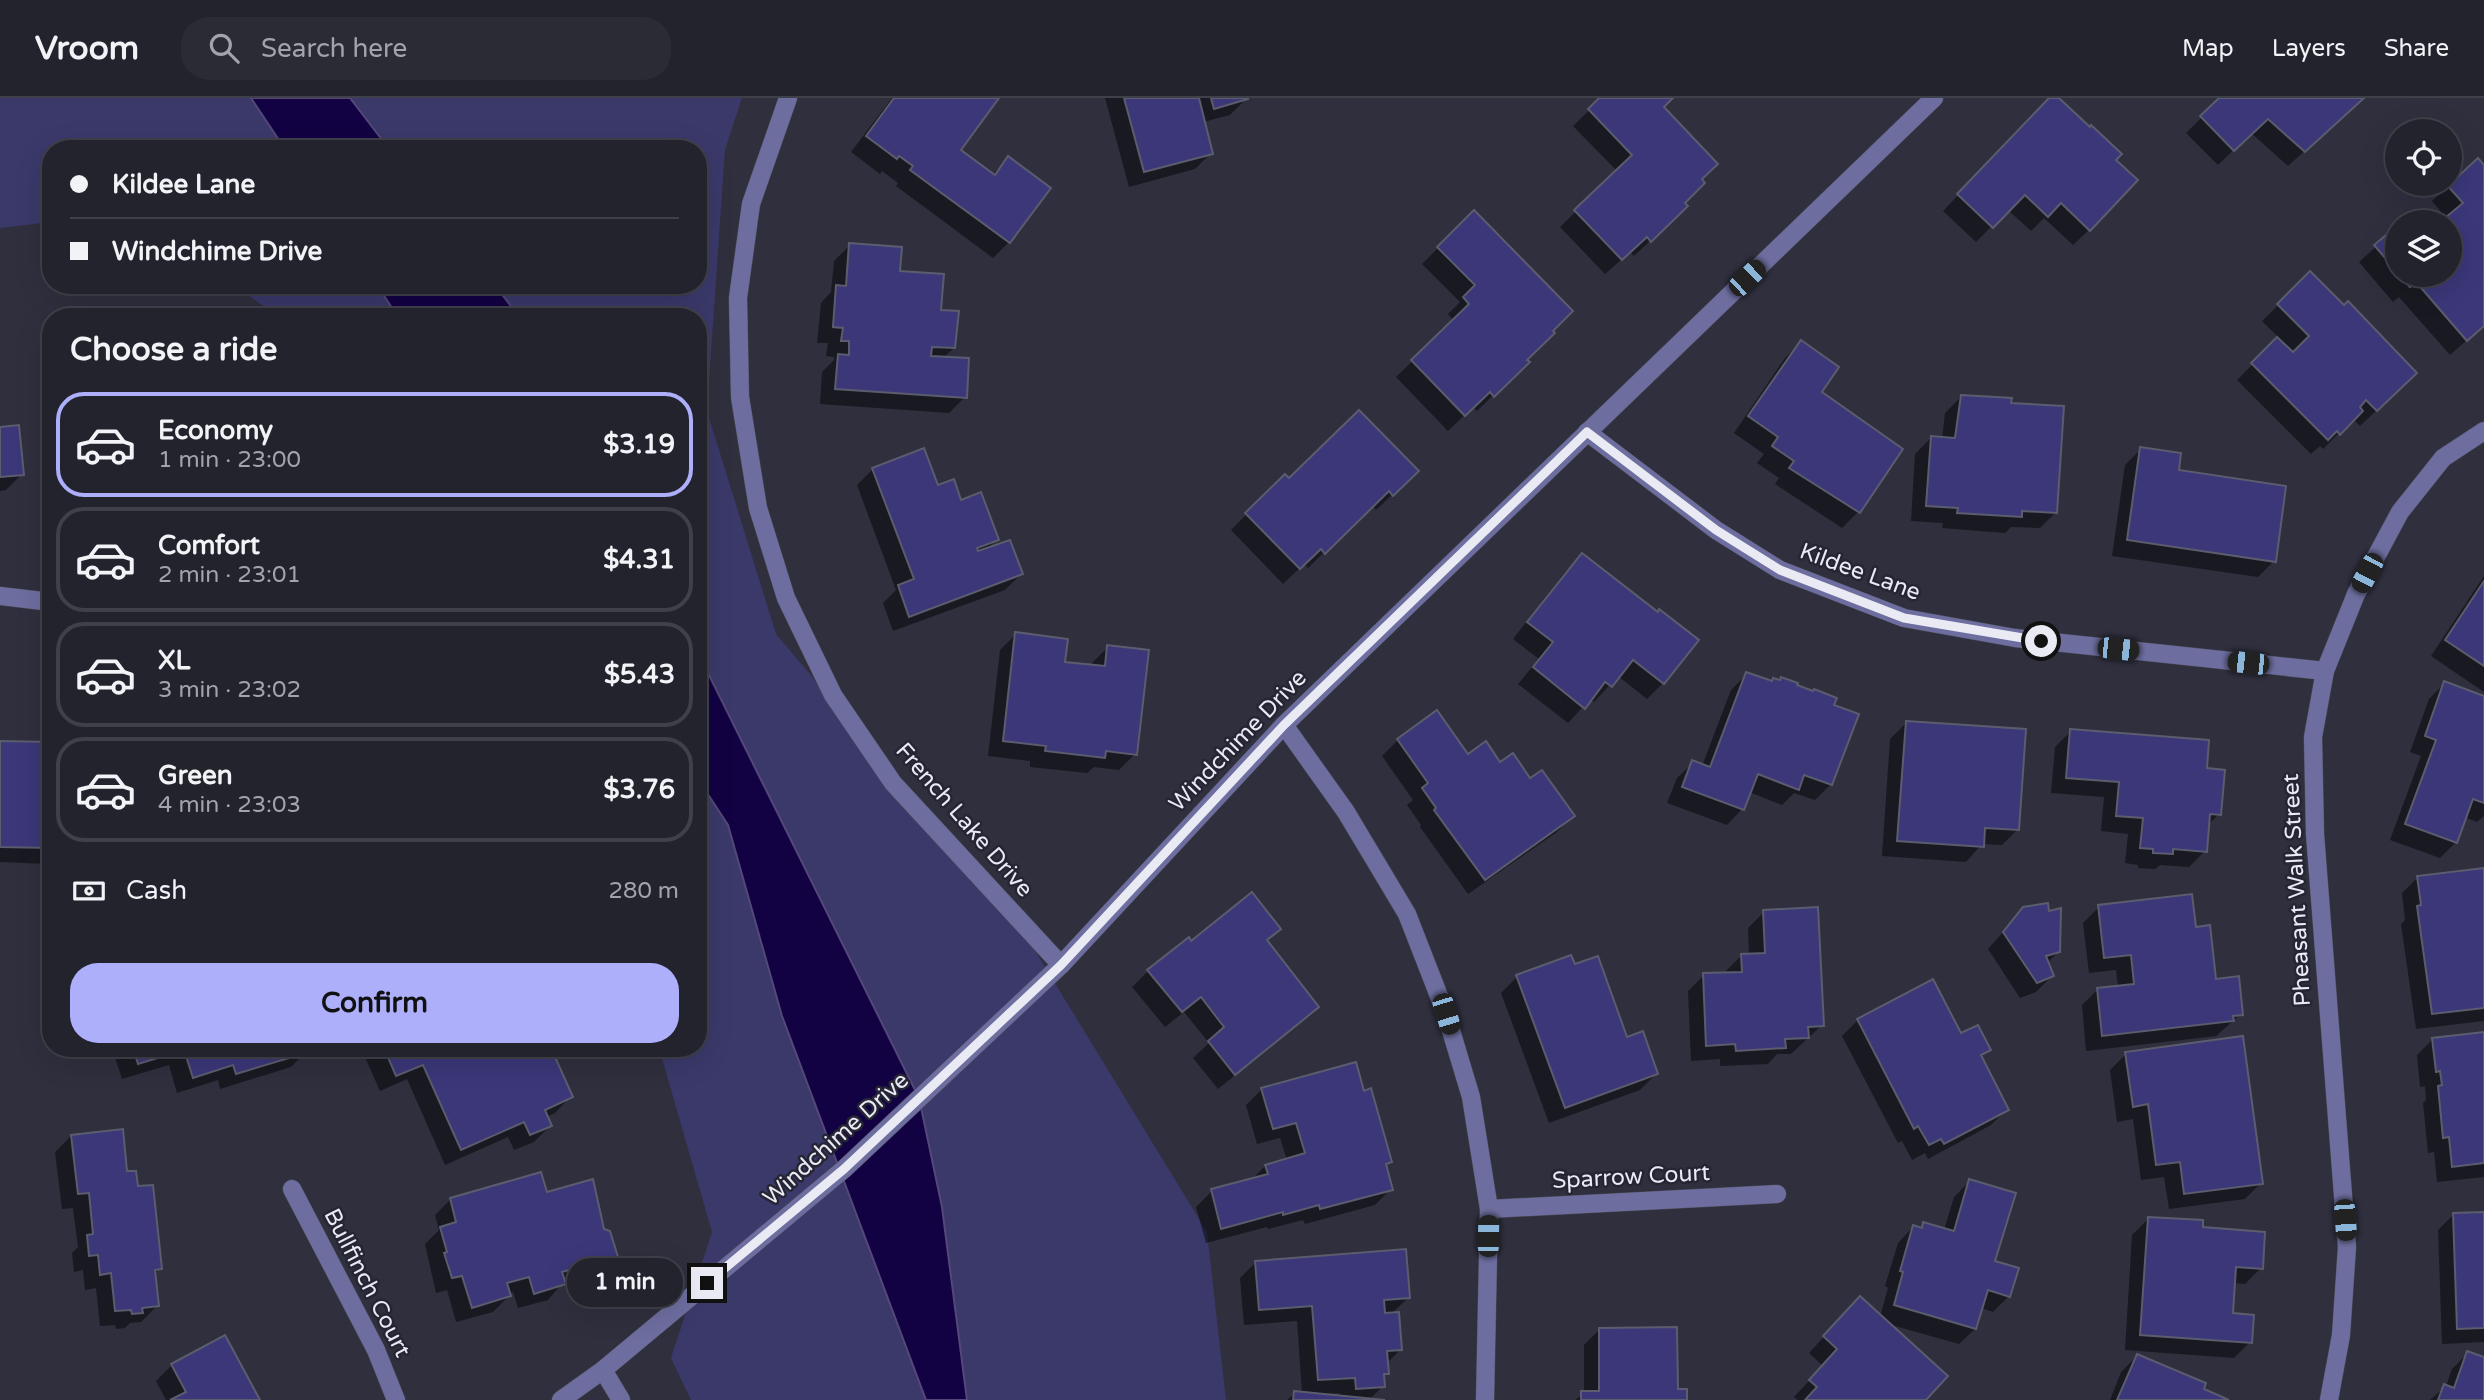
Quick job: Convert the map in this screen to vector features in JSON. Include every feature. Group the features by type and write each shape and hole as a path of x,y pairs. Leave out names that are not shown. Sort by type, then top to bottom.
{"street":[{"name":"French Lake Drive","path":"788,98 751,204 738,298 740,397 758,508 786,598 833,695 893,783 1061,965"},
{"name":"Windchime Drive","path":"561,1400 603,1370 844,1169 1061,965 1284,725 1934,98"},
{"name":"Pheasant Walk Street","path":"2329,1400 2342,1335 2347,1247 2315,834 2313,737 2325,671 2356,594 2400,512 2444,458 2484,431"},
{"name":"Kildee Lane","path":"1587,432 1716,530 1780,570 1904,618 2015,638 2325,671"},
{"path":"0,596 42,602"},
{"path":"1284,725 1346,812 1407,914 1446,1014 1471,1097 1489,1209 1485,1400"},
{"name":"Bullfinch Court","path":"292,1189 376,1350 396,1400"},
{"name":"Sparrow Court","path":"1489,1209 1777,1194"},
{"path":"603,1370 621,1400"}],"shaded area":[{"path":"0,98 742,98 725,150 707,411 707,308 266,308 247,294 707,294 707,140 42,140 42,223 0,228"},
{"path":"251,98 350,98 382,140 279,140"},
{"path":"383,294 502,294 512,308 392,308"},
{"path":"707,411 776,634 1009,908 1207,1232 1226,1400 691,1400 671,1358 712,1232 662,1057 707,1057"},
{"path":"707,671 919,1098 942,1207 967,1400 926,1400 782,1016 728,825 707,793"}],"building":[{"path":"894,98 999,98 961,150 995,175 1008,156 1051,188 1010,243 910,170 913,166 899,156 897,159 866,136"},
{"path":"1124,98 1199,98 1213,154 1144,172"},
{"path":"1211,98 1248,98 1248,99 1214,109"},
{"path":"1599,98 1673,98 1664,107 1718,164 1702,179 1705,183 1685,203 1688,206 1651,242 1647,237 1622,260 1574,210 1632,155 1588,109"},
{"path":"2049,98 2059,98 2090,127 2091,125 2122,154 2116,160 2138,180 2090,231 2061,203 2048,217 2025,195 1993,228 1957,194"},
{"path":"2219,98 2364,98 2305,152 2268,119 2234,151 2200,116"},
{"path":"2478,158 2484,165 2484,326 2467,341 2420,287 2462,287 2462,210 2455,210 2463,203 2457,196 2462,196 2462,173"},
{"path":"1474,210 1573,311 1527,360 1530,362 1494,397 1490,392 1465,416 1411,360 1469,304 1463,297 1475,285 1437,247"},
{"path":"2385,236 2385,258 2374,245"},
{"path":"849,243 902,247 900,271 944,274 941,310 959,311 955,348 932,347 931,356 969,358 967,398 835,389 838,354 849,355 849,341 841,341 843,328 833,327 836,285 846,286"},
{"path":"2310,271 2344,305 2348,301 2417,373 2377,411 2366,400 2360,407 2363,411 2340,435 2337,431 2328,440 2251,363 2277,337 2293,352 2309,336 2277,304"},
{"path":"1801,340 1839,367 1822,392 1903,449 1860,513 1789,468 1794,461 1772,446 1778,437 1748,416"},
{"path":"1961,395 2012,398 2011,403 2064,406 2057,513 2022,511 2022,517 1957,513 1958,508 1926,506 1931,436 1955,438"},
{"path":"1359,410 1419,471 1393,496 1389,491 1325,554 1321,549 1300,569 1245,513 1285,474 1289,478"},
{"path":"19,425 24,475 0,477 0,427"},
{"path":"2140,447 2181,453 2179,470 2286,486 2276,562 2127,540"},
{"path":"924,448 938,485 954,479 961,500 981,492 999,540 977,548 978,551 1010,540 1023,574 909,617 898,585 914,579 872,468"},
{"path":"1582,553 1699,640 1664,684 1633,660 1612,687 1605,682 1585,709 1533,667 1553,642 1527,622"},
{"path":"2484,581 2484,666 2445,640"},
{"path":"1015,632 1068,639 1065,662 1105,666 1107,645 1149,650 1137,755 1106,751 1105,758 1045,751 1046,746 1003,741"},
{"path":"1746,672 1772,681 1773,678 1780,680 1781,677 1798,683 1797,685 1837,698 1834,705 1859,714 1832,785 1804,775 1799,790 1758,774 1744,810 1682,787 1692,760 1710,767"},
{"path":"2444,681 2484,696 2484,803 2473,799 2457,843 2405,824 2436,740 2425,736"},
{"path":"1437,710 1468,754 1486,741 1500,762 1513,753 1530,778 1542,770 1575,816 1485,880 1434,810 1436,808 1422,788 1428,783 1397,739"},
{"path":"1906,721 2026,729 2019,830 1985,828 1984,847 1897,841"},
{"path":"2070,729 2209,740 2207,768 2225,770 2221,815 2210,814 2207,852 2173,849 2173,854 2153,853 2153,849 2140,848 2143,818 2116,816 2119,782 2066,778"},
{"path":"0,741 42,742 42,848 0,847"},
{"path":"2484,868 2484,1008 2432,1014 2417,906 2421,905 2417,876"},
{"path":"1252,892 1281,929 1267,940 1319,1007 1235,1075 1208,1041 1224,1027 1201,997 1182,1012 1147,970 1189,937 1191,941"},
{"path":"2192,894 2196,927 2210,925 2216,979 2239,976 2243,1015 2233,1016 2234,1021 2102,1036 2097,988 2134,984 2131,955 2104,958 2098,905"},
{"path":"2048,903 2049,911 2061,908 2060,952 2046,956 2054,976 2037,983 2003,932 2023,907"},
{"path":"1818,907 1824,1026 1808,1027 1809,1038 1785,1039 1786,1048 1736,1051 1735,1044 1706,1046 1703,973 1742,972 1741,954 1765,953 1763,910"},
{"path":"1571,955 1575,964 1598,956 1627,1037 1643,1031 1658,1074 1565,1108 1516,975"},
{"path":"1933,979 1961,1033 1978,1025 1991,1050 1981,1055 2009,1110 1944,1144 1941,1139 1929,1145 1918,1126 1914,1129 1857,1019"},
{"path":"2484,1032 2484,1163 2452,1167 2449,1137 2443,1138 2438,1086 2442,1085 2440,1071 2436,1072 2432,1038"},
{"path":"2243,1036 2263,1184 2184,1194 2180,1162 2156,1165 2148,1104 2133,1107 2125,1052"},
{"path":"136,1057 161,1057 138,1064"},
{"path":"186,1057 292,1057 236,1074 233,1065 193,1078"},
{"path":"388,1057 555,1057 573,1097 545,1110 552,1126 530,1135 524,1122 461,1150 423,1065 396,1076"},
{"path":"1356,1062 1364,1091 1371,1088 1392,1162 1386,1164 1393,1190 1320,1209 1319,1205 1283,1215 1283,1212 1221,1229 1211,1189 1268,1174 1265,1165 1305,1153 1296,1123 1273,1129 1261,1088"},
{"path":"123,1129 127,1171 136,1171 138,1186 153,1185 162,1269 155,1270 159,1306 142,1308 143,1313 132,1314 131,1310 115,1311 111,1273 100,1275 98,1255 89,1256 87,1235 93,1234 89,1193 78,1194 71,1135"},
{"path":"541,1172 547,1192 593,1179 604,1229 610,1231 618,1257 562,1272 566,1284 534,1294 529,1277 507,1283 511,1296 472,1308 462,1276 452,1278 444,1253 447,1252 440,1227 456,1222 450,1198"},
{"path":"1969,1179 2016,1193 1995,1261 2019,1268 2010,1297 1988,1290 1976,1329 1894,1305 1913,1225 1922,1228 1923,1222 1954,1231"},
{"path":"2484,1212 2484,1328 2457,1329 2453,1213"},
{"path":"2148,1217 2203,1220 2203,1227 2265,1232 2263,1269 2236,1267 2233,1313 2254,1315 2252,1343 2140,1335"},
{"path":"1406,1249 1410,1298 1384,1300 1385,1313 1399,1312 1402,1350 1387,1351 1389,1374 1384,1374 1385,1387 1356,1389 1355,1378 1318,1380 1312,1306 1259,1310 1255,1261"},
{"path":"1860,1296 1948,1376 1926,1400 1805,1400 1817,1387 1809,1380 1837,1349 1823,1336"},
{"path":"1677,1327 1678,1389 1687,1389 1687,1400 1581,1400 1581,1391 1599,1391 1599,1328"},
{"path":"225,1335 260,1400 170,1400 186,1392 171,1364"},
{"path":"2467,1351 2484,1357 2484,1400 2438,1400 2444,1384 2454,1388"},
{"path":"2137,1354 2206,1383 2204,1389 2229,1400 2117,1400"},
{"path":"1294,1391 1385,1400 1293,1400"}],"route":[{"path":"707,1283 844,1169 1061,965 1284,725 1587,432 1716,530 1780,570 1904,618 2041,641"}]}
